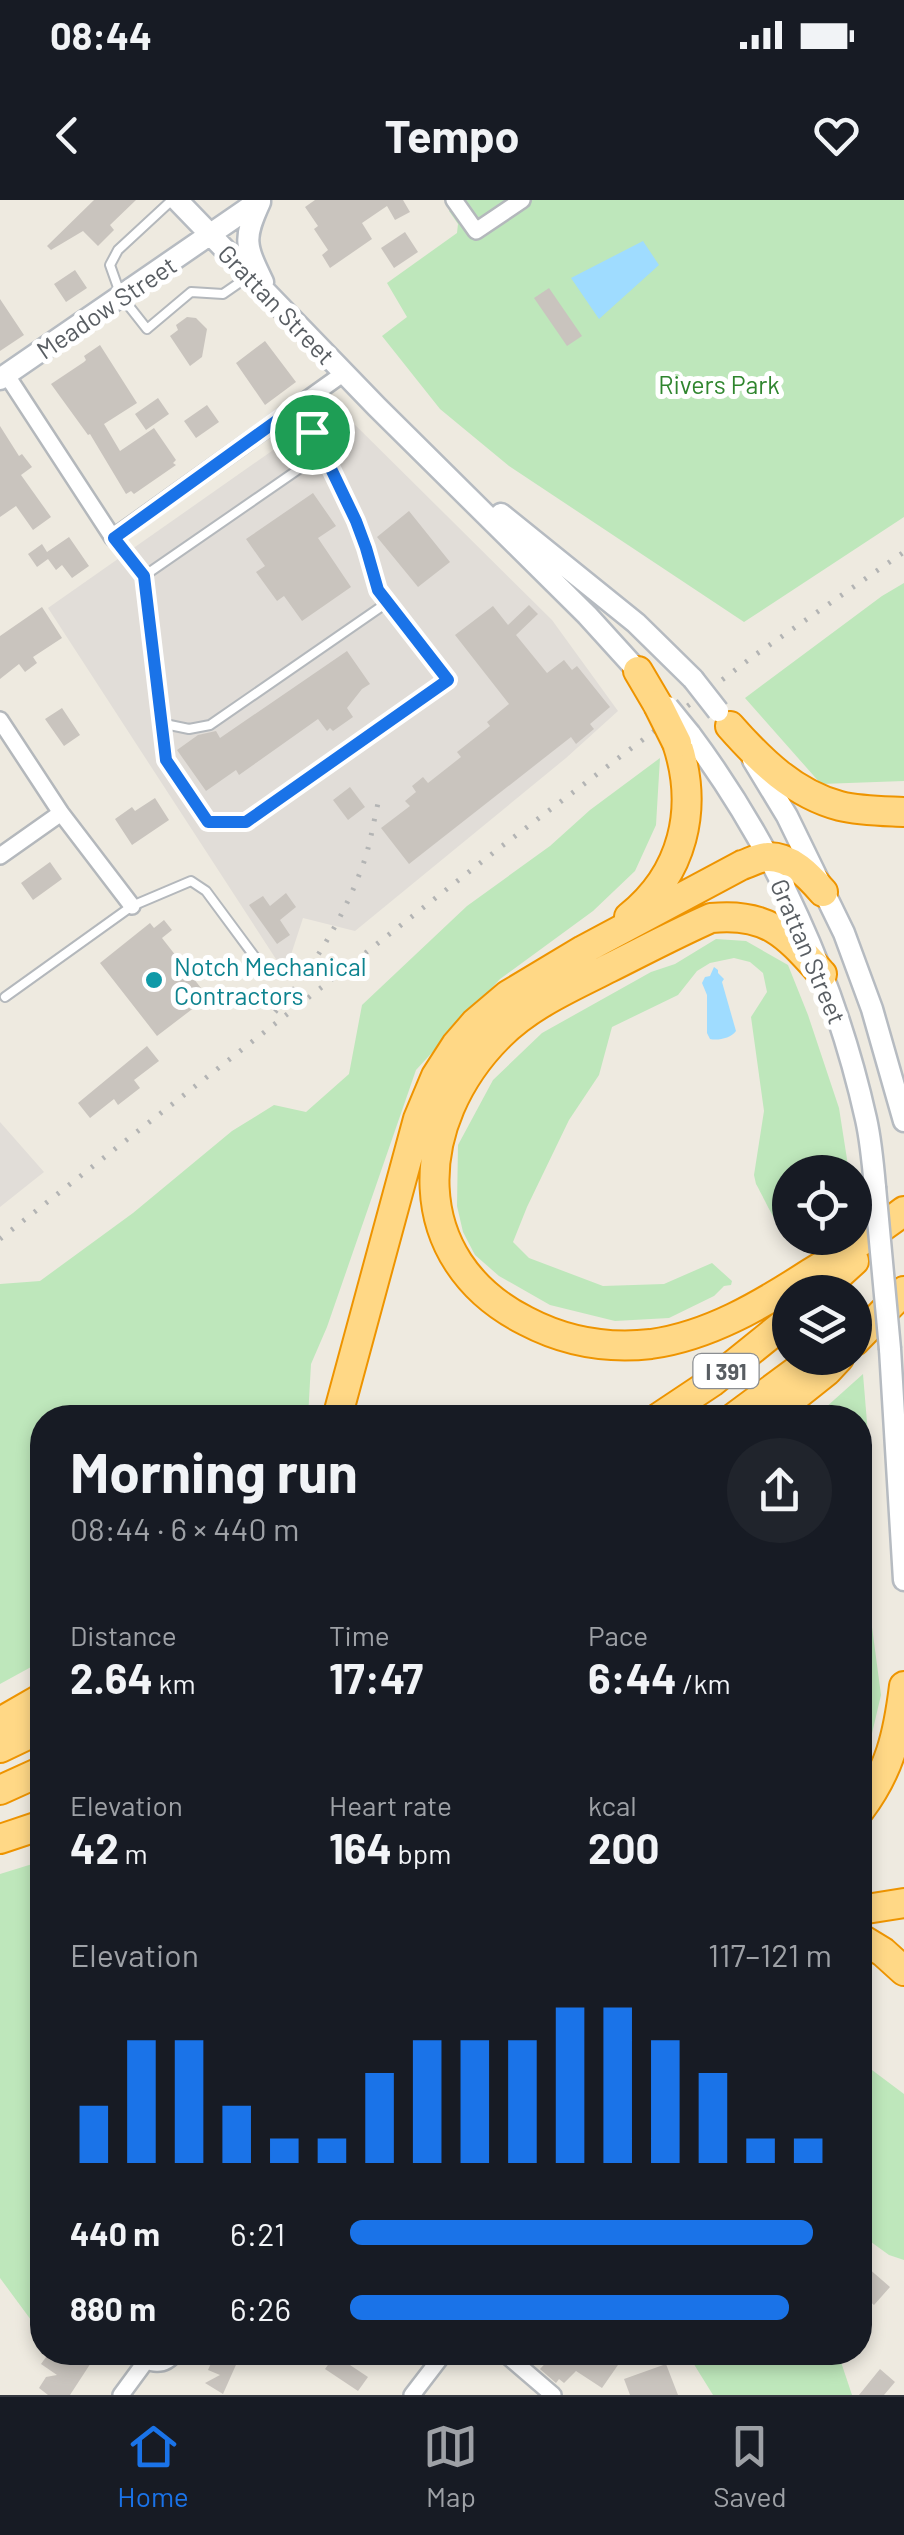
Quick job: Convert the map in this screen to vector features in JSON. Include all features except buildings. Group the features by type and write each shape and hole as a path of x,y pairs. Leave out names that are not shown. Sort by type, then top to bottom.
{"highway":[{"path":"583,950 650,898 673,864 684,833 688,792 684,738 638,671"},
{"path":"724,719 772,770 820,799 841,806 904,812"},
{"path":"341,1405 418,1119 436,1076 456,1045 490,1010 530,980 742,866 768,857 790,863 803,870 824,892"},
{"path":"822,974 791,940 771,926 753,918 711,918 572,986 529,1012 499,1036 466,1075 444,1120 435,1152 433,1182 439,1219 470,1277 518,1317 568,1339 598,1345 631,1345 712,1328 808,1275 904,1214"},
{"path":"838,1275 904,1214"},
{"path":"872,1311 904,1282"},
{"path":"872,1323 904,1290"},
{"name":"I 391","path":"678,1405 772,1334"},
{"name":"I 391","path":"750,1405 791,1375"},
{"path":"783,1405 819,1375"},
{"path":"872,1792 894,1747 904,1686"},
{"path":"0,1722 30,1705"},
{"path":"0,1748 30,1734"},
{"path":"0,1790 30,1776"},
{"path":"0,1839 30,1830"},
{"path":"872,1908 904,1903"},
{"path":"872,1945 904,1971"}],"main road":[{"name":"Grattan Street","path":"174,200 638,671"},
{"name":"Meadow Street","path":"3,376 261,200"},
{"path":"261,200 247,231 251,258 268,293"},
{"name":"Grattan Street","path":"421,450 636,623 693,679 724,719 788,816 844,932 872,1009 904,1120"},
{"name":"Grattan Street","path":"684,738 723,780 768,857 811,944 850,1056 867,1123 876,1187 904,1580"}],"street":[{"path":"454,200 476,231 522,200"},
{"path":"3,376 114,538 344,374"},
{"path":"0,720 61,812 132,906"},
{"path":"0,856 61,812"},
{"path":"121,2395 137,2365"},
{"path":"412,2395 435,2365"},
{"path":"518,2365 553,2395"}],"lane":[{"path":"174,200 112,257 110,265 121,296 147,329 192,292 223,294 249,276"},
{"path":"114,538 144,576 166,760 208,822 246,822 448,680 378,590 356,521 300,404"},
{"path":"144,576 322,453"},
{"path":"160,723 188,729 210,725 388,602"},
{"path":"5,997 132,906 191,881 206,891 263,968"}],"shaded area":[{"path":"336,406 552,620 618,711 355,931 303,918 285,973 48,608"},
{"path":"0,1122 44,1172 0,1207"}],"green space":[{"name":"Rivers Park","path":"466,200 904,200 904,517 744,622 509,466 440,409 382,336 407,317 387,283 457,233 458,224 449,211"},
{"path":"904,583 904,781 821,784 745,698"},
{"path":"660,758 656,825 635,871 593,911 500,979 416,1070 311,1364 309,1405 30,1405 30,1668 0,1684 0,1284 40,1281 133,1213 232,1131 274,1105 306,1112 349,1074 362,1005 467,906 550,846 590,810"},
{"path":"716,939 746,941 788,965 839,1108 846,1155 772,1155 772,1215 754,1175 764,1111 751,1017 767,992 763,973 750,962 734,958 710,963 697,971 678,995 612,1027 599,1075 569,1120 513,1242 529,1258 603,1286 664,1284 712,1263 732,1281 731,1285 669,1318 615,1321 550,1305 499,1276 475,1255 463,1232 457,1206 458,1145 493,1080 542,1033 651,972 675,964"},
{"path":"863,1375 866,1405 828,1405"},
{"path":"872,1627 881,1695 872,1733"},
{"path":"30,1865 30,2319 0,2278 0,1874"},
{"path":"872,2070 904,2094 904,2260 872,2243"},
{"path":"694,2365 842,2365 852,2395 713,2395"}],"water":[{"path":"643,241 659,265 599,319 571,278"},
{"path":"714,967 724,979 736,1031 717,1040 710,1039 707,1033 707,995 702,983"}],"railway":[{"path":"0,1239 502,846 755,655 904,552"},
{"path":"275,1012 315,959 348,900 365,859 379,799"}],"place":[{"name":"Notch Mechanical Contractors","path":"154,980"}],"route":[{"path":"300,404 312,432 356,521 378,590 448,680 246,822 208,822 166,760 144,576 114,538 300,404"}]}
